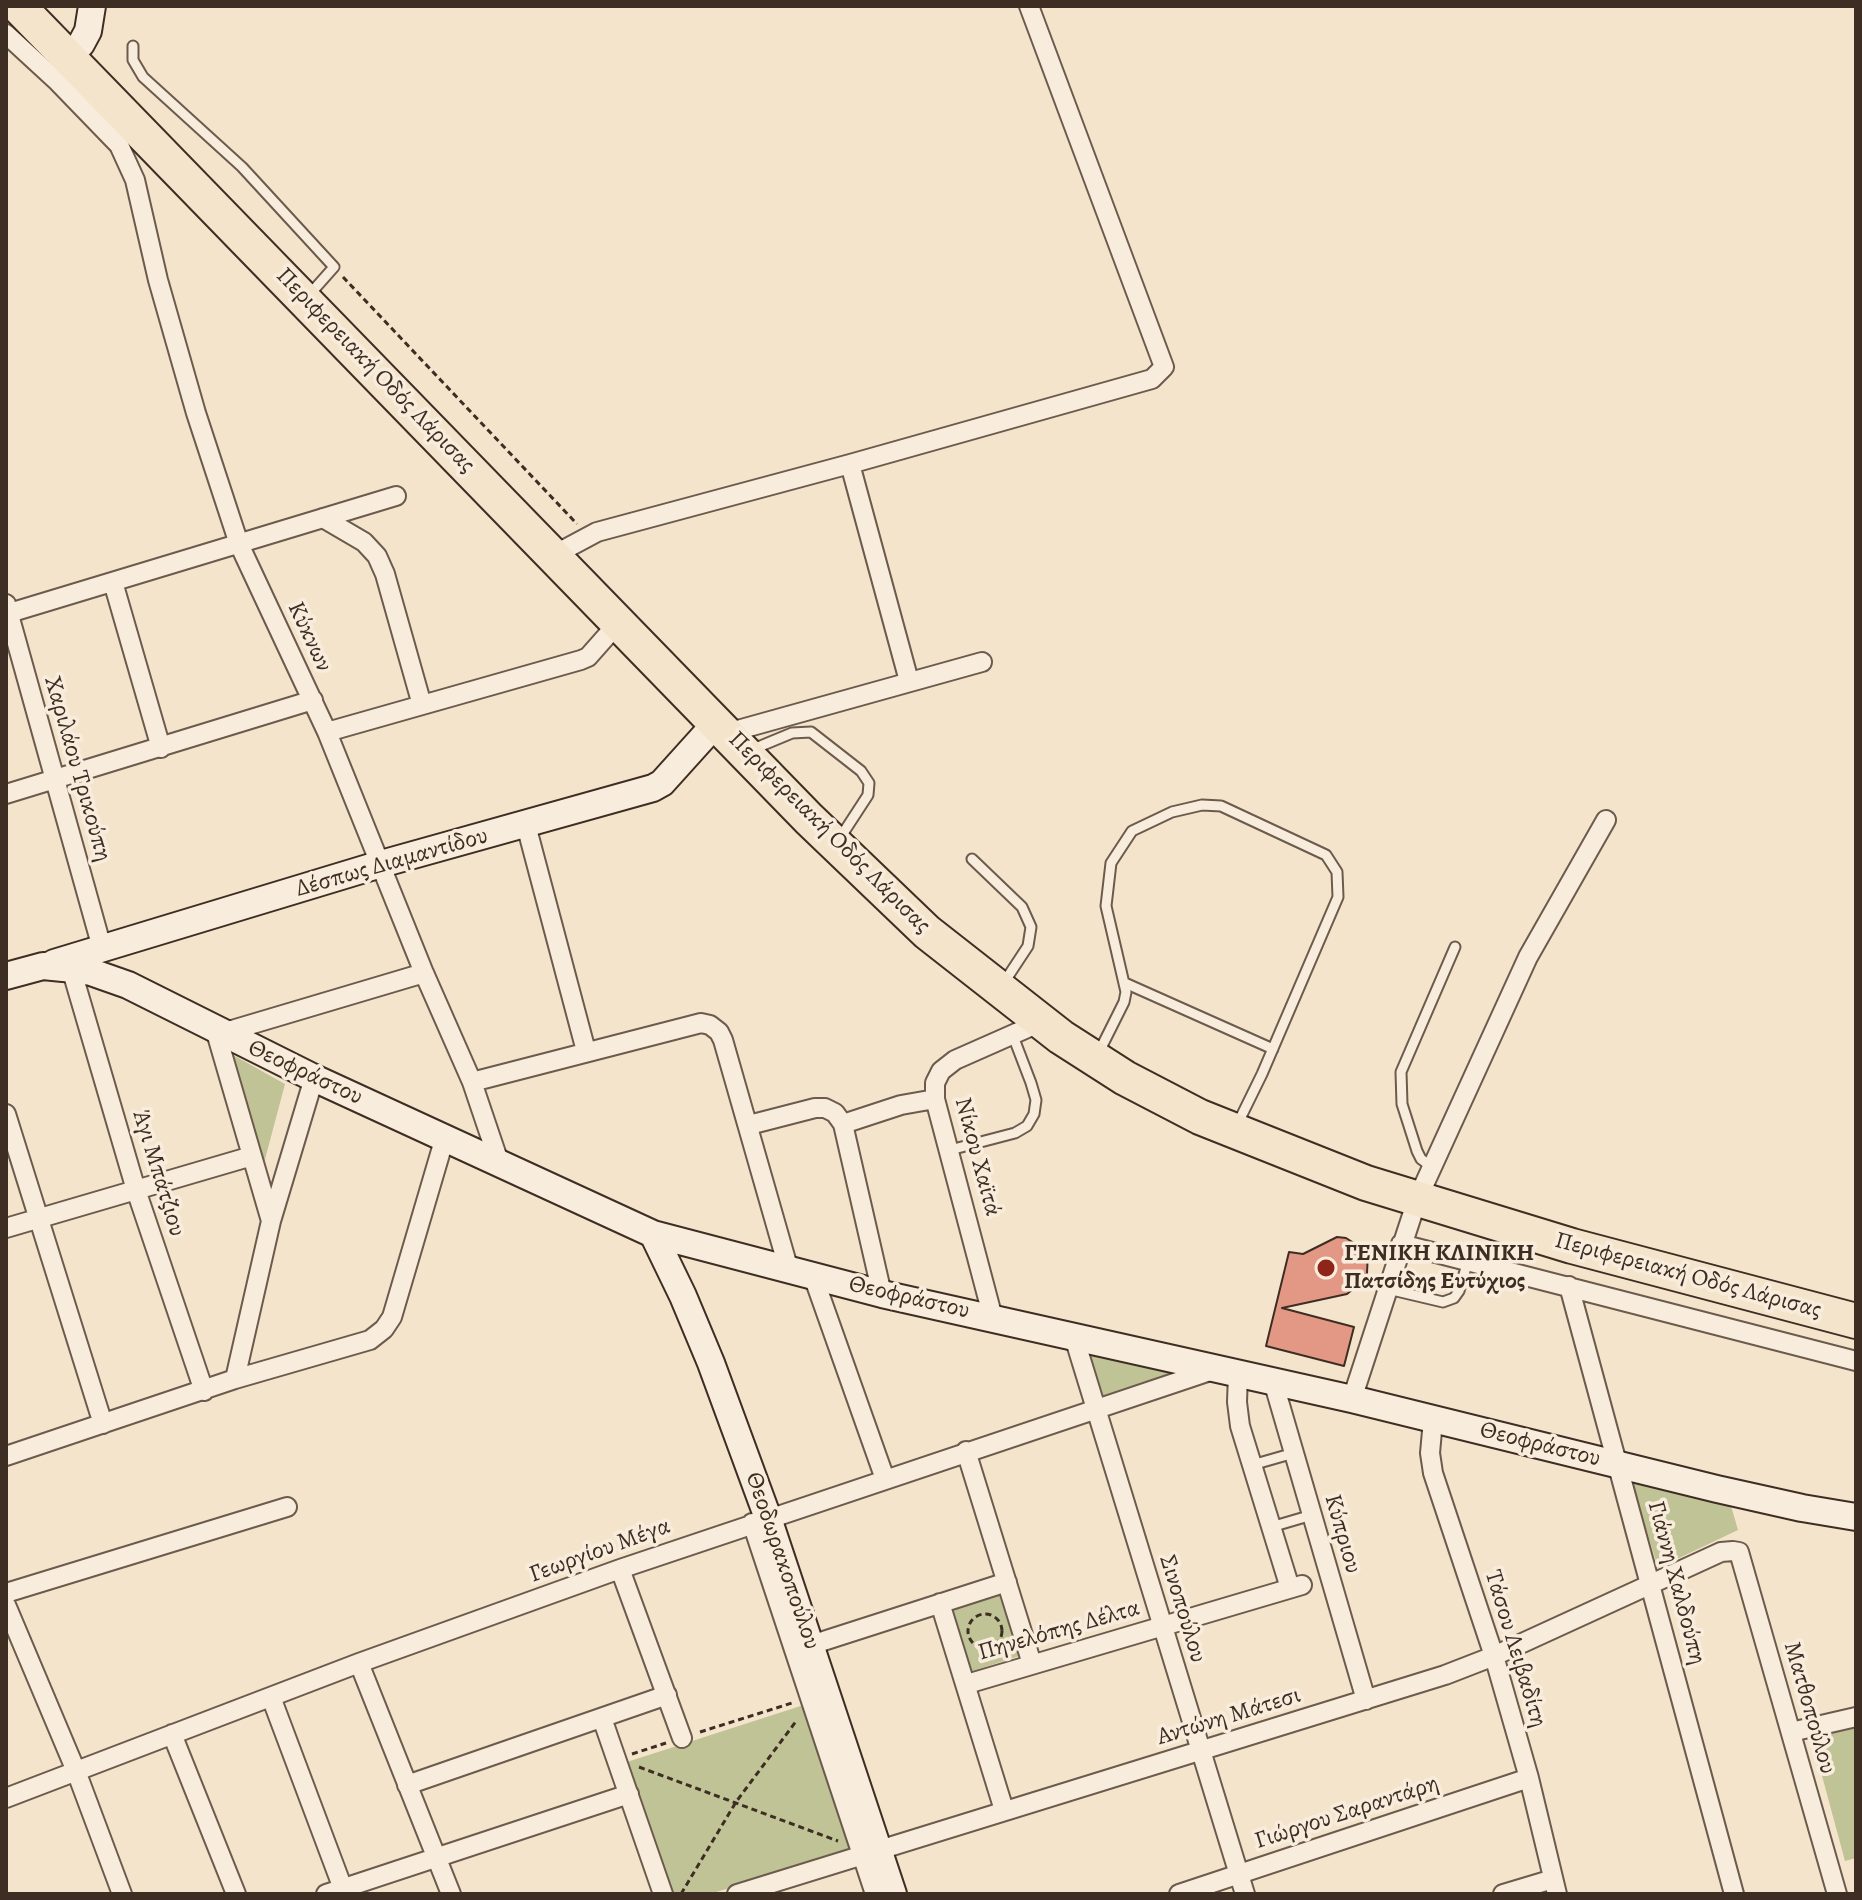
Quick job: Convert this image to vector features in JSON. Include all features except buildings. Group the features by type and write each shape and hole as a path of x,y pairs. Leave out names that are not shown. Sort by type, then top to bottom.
{"highway":[{"name":"Περιφερειακή Οδός Λάρισας","path":"18,6 68,56 127,136 306,299 836,844 927,932 999,991 1027,1029 1095,1060 1156,1096 1310,1163 1417,1200 1572,1246 1856,1321"}],"street":[{"path":"68,56 81,44 88,31 92,6"},
{"path":"554,555 588,536 1152,379 1164,367 1029,6"},
{"name":"Κύκνων","path":"6,34 75,98 127,136 158,280 196,413 239,544 327,732 424,973 472,1082 499,1162"},
{"path":"850,464 909,681"},
{"path":"7,611 396,496"},
{"path":"323,518 364,542 377,556 385,574 422,705"},
{"path":"113,582 161,748"},
{"name":"Χαριλάου Τρικούπη","path":"7,611 102,948"},
{"path":"327,732 581,660 588,657 619,622"},
{"path":"730,736 982,662"},
{"path":"6,794 313,700"},
{"name":"Δέσπως Διαμαντίδου","path":"43,966 381,864 653,788 730,736"},
{"path":"1352,1399 1417,1200 1528,957 1606,820"},
{"path":"526,825 586,1051"},
{"name":"Θεοφράστου","path":"6,976 43,966 71,968 128,985 314,1078 653,1234 800,1270 882,1294 1352,1399 1802,1508 1856,1517"},
{"name":"Άγι Μπάτζιου","path":"71,968 136,1190 204,1391"},
{"path":"271,1221 218,1031 424,973"},
{"path":"472,1082 701,1023 719,1032 800,1270 885,1479"},
{"name":"Νίκου Χαϊτά","path":"993,1318 935,1099 935,1083 941,1071 955,1060 1027,1029"},
{"path":"235,1379 271,1221 314,1078"},
{"path":"843,1124 901,1105 935,1099"},
{"path":"749,1125 825,1108 835,1113 843,1124 882,1294"},
{"path":"6,1114 103,1424"},
{"path":"6,1456 235,1379 370,1340 384,1329 392,1317 445,1137"},
{"path":"6,1228 252,1156"},
{"name":"Θεοδωρακοπούλου","path":"653,1234 711,1363 760,1520 811,1645 870,1852 893,1894"},
{"path":"1401,1244 1856,1361"},
{"name":"Γιάννη Χαλδούπη","path":"1569,1286 1734,1894"},
{"name":"Σινοπούλου","path":"1074,1337 1245,1894"},
{"path":"1228,1371 1271,1527"},
{"name":"Γεωργίου Μέγα","path":"6,1798 359,1663 760,1520 1096,1409 1228,1371"},
{"name":"Κύπριου","path":"1273,1381 1366,1700"},
{"name":"Τάσου Λειβαδίτη","path":"1433,1420 1430,1453 1433,1473 1494,1656 1529,1778 1555,1886"},
{"path":"966,1451 1032,1664"},
{"path":"6,1593 287,1507"},
{"path":"760,1520 811,1697 870,1852 875,1894"},
{"name":"Πηνελόπης Δέλτα","path":"967,1684 1296,1586 1271,1527"},
{"name":"Αντώνη Μάτεσι","path":"737,1894 1366,1700 1494,1656 1721,1552"},
{"name":"Ματθοπούλου","path":"1721,1552 1739,1552 1837,1894"},
{"path":"620,1569 682,1738"},
{"path":"811,1645 1007,1582"},
{"path":"940,1603 1004,1810"},
{"path":"6,1605 76,1771 122,1894"},
{"path":"359,1663 451,1894"},
{"path":"407,1785 667,1695"},
{"path":"271,1697 338,1892 629,1794"},
{"path":"1791,1732 1856,1717"},
{"path":"602,1718 663,1894"},
{"path":"172,1734 236,1894"},
{"name":"Γιώργου Σαραντάρη","path":"1179,1894 1529,1778"},
{"path":"1503,1894 1555,1886"}],"lane":[{"path":"133,46 133,60 143,77 242,167 334,267 306,299"},
{"path":"730,736 811,732 861,771 869,783 868,795 836,844"},
{"path":"1095,1060 1124,1002 1125,983 1106,906 1111,863 1132,831 1172,812 1202,805 1221,806 1326,855 1337,872 1338,897 1234,1132"},
{"path":"972,859 1022,907 1031,927 1028,946 999,991"},
{"path":"1432,1167 1421,1159 1417,1151 1399,1088 1401,1072 1455,947"},
{"path":"1125,983 1273,1049"},
{"path":"950,1150 1015,1133 1027,1126 1034,1114 1036,1100 1031,1083 1027,1029"},
{"path":"1387,1289 1443,1302 1454,1298 1459,1291 1468,1261"},
{"path":"1252,1465 1294,1453"},
{"path":"1271,1527 1312,1515"}],"path":[{"path":"334,267 588,536"},
{"path":"980,1615 996,1617 1003,1632 995,1646 979,1648 971,1641 968,1631 971,1621 980,1615"},
{"path":"617,1759 811,1697 810,1703 736,1802 681,1894"},
{"path":"617,1759 870,1852"}],"green space":[{"path":"224,1050 285,1084 264,1163 259,1167"},
{"path":"1082,1351 1174,1372 1095,1398"},
{"path":"1632,1482 1731,1506 1738,1530 1658,1568"},
{"path":"998,1591 1019,1656 967,1673 947,1608"},
{"path":"810,1703 857,1848 710,1894 670,1894 627,1762"},
{"path":"1856,1724 1856,1858 1845,1861 1811,1735"}],"place":[{"name":"ΓΕΝΙΚΗ ΚΛΙΝΙΚΗ Πατσίδης Ευτύχιος","path":"1326,1268"}]}
